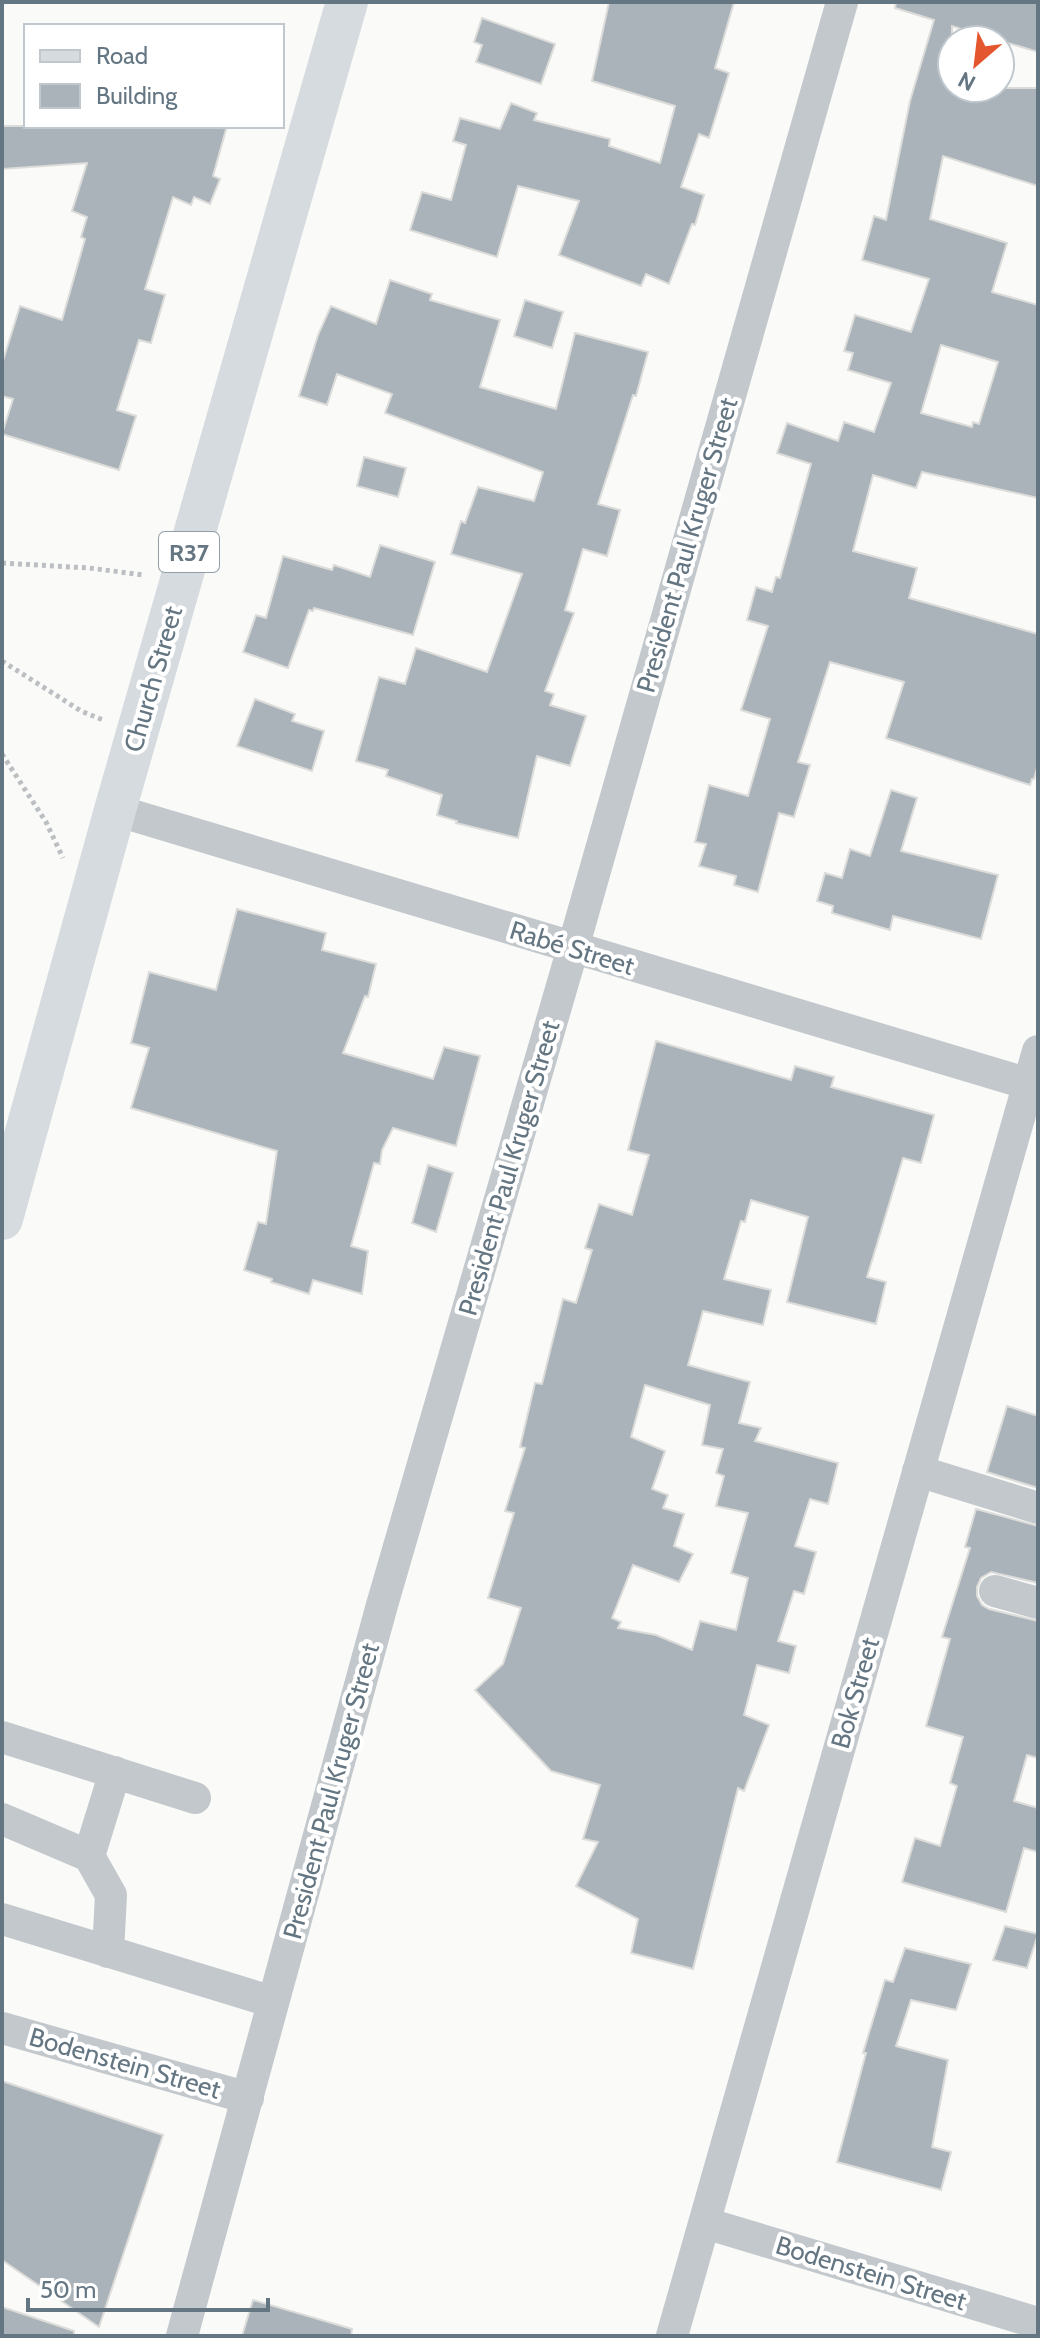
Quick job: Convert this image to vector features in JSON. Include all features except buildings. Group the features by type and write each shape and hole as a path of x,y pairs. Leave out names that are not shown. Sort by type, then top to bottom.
{"main road":[{"name":"Church Street","path":"5,1200 347,2"}],"street":[{"name":"President Paul Kruger Street","path":"182,2336 327,1800 842,2"},
{"name":"Rabé Street","path":"115,810 1029,1084"},
{"name":"Bok Street","path":"672,2336 1038,1051"},
{"path":"918,1471 1038,1508"},
{"path":"995,1591 1038,1603"},
{"path":"2,1737 195,1798"},
{"path":"89,1856 115,1772"},
{"path":"2,1819 89,1856 111,1895 108,1952"},
{"path":"2,1919 273,2002"},
{"name":"Bodenstein Street","path":"2,2028 248,2098"},
{"name":"Bodenstein Street","path":"705,2223 1038,2323"}],"path":[{"path":"2,563 89,568 181,579"},
{"path":"2,661 81,711 137,734"},
{"path":"2,754 46,822 63,860"}]}
